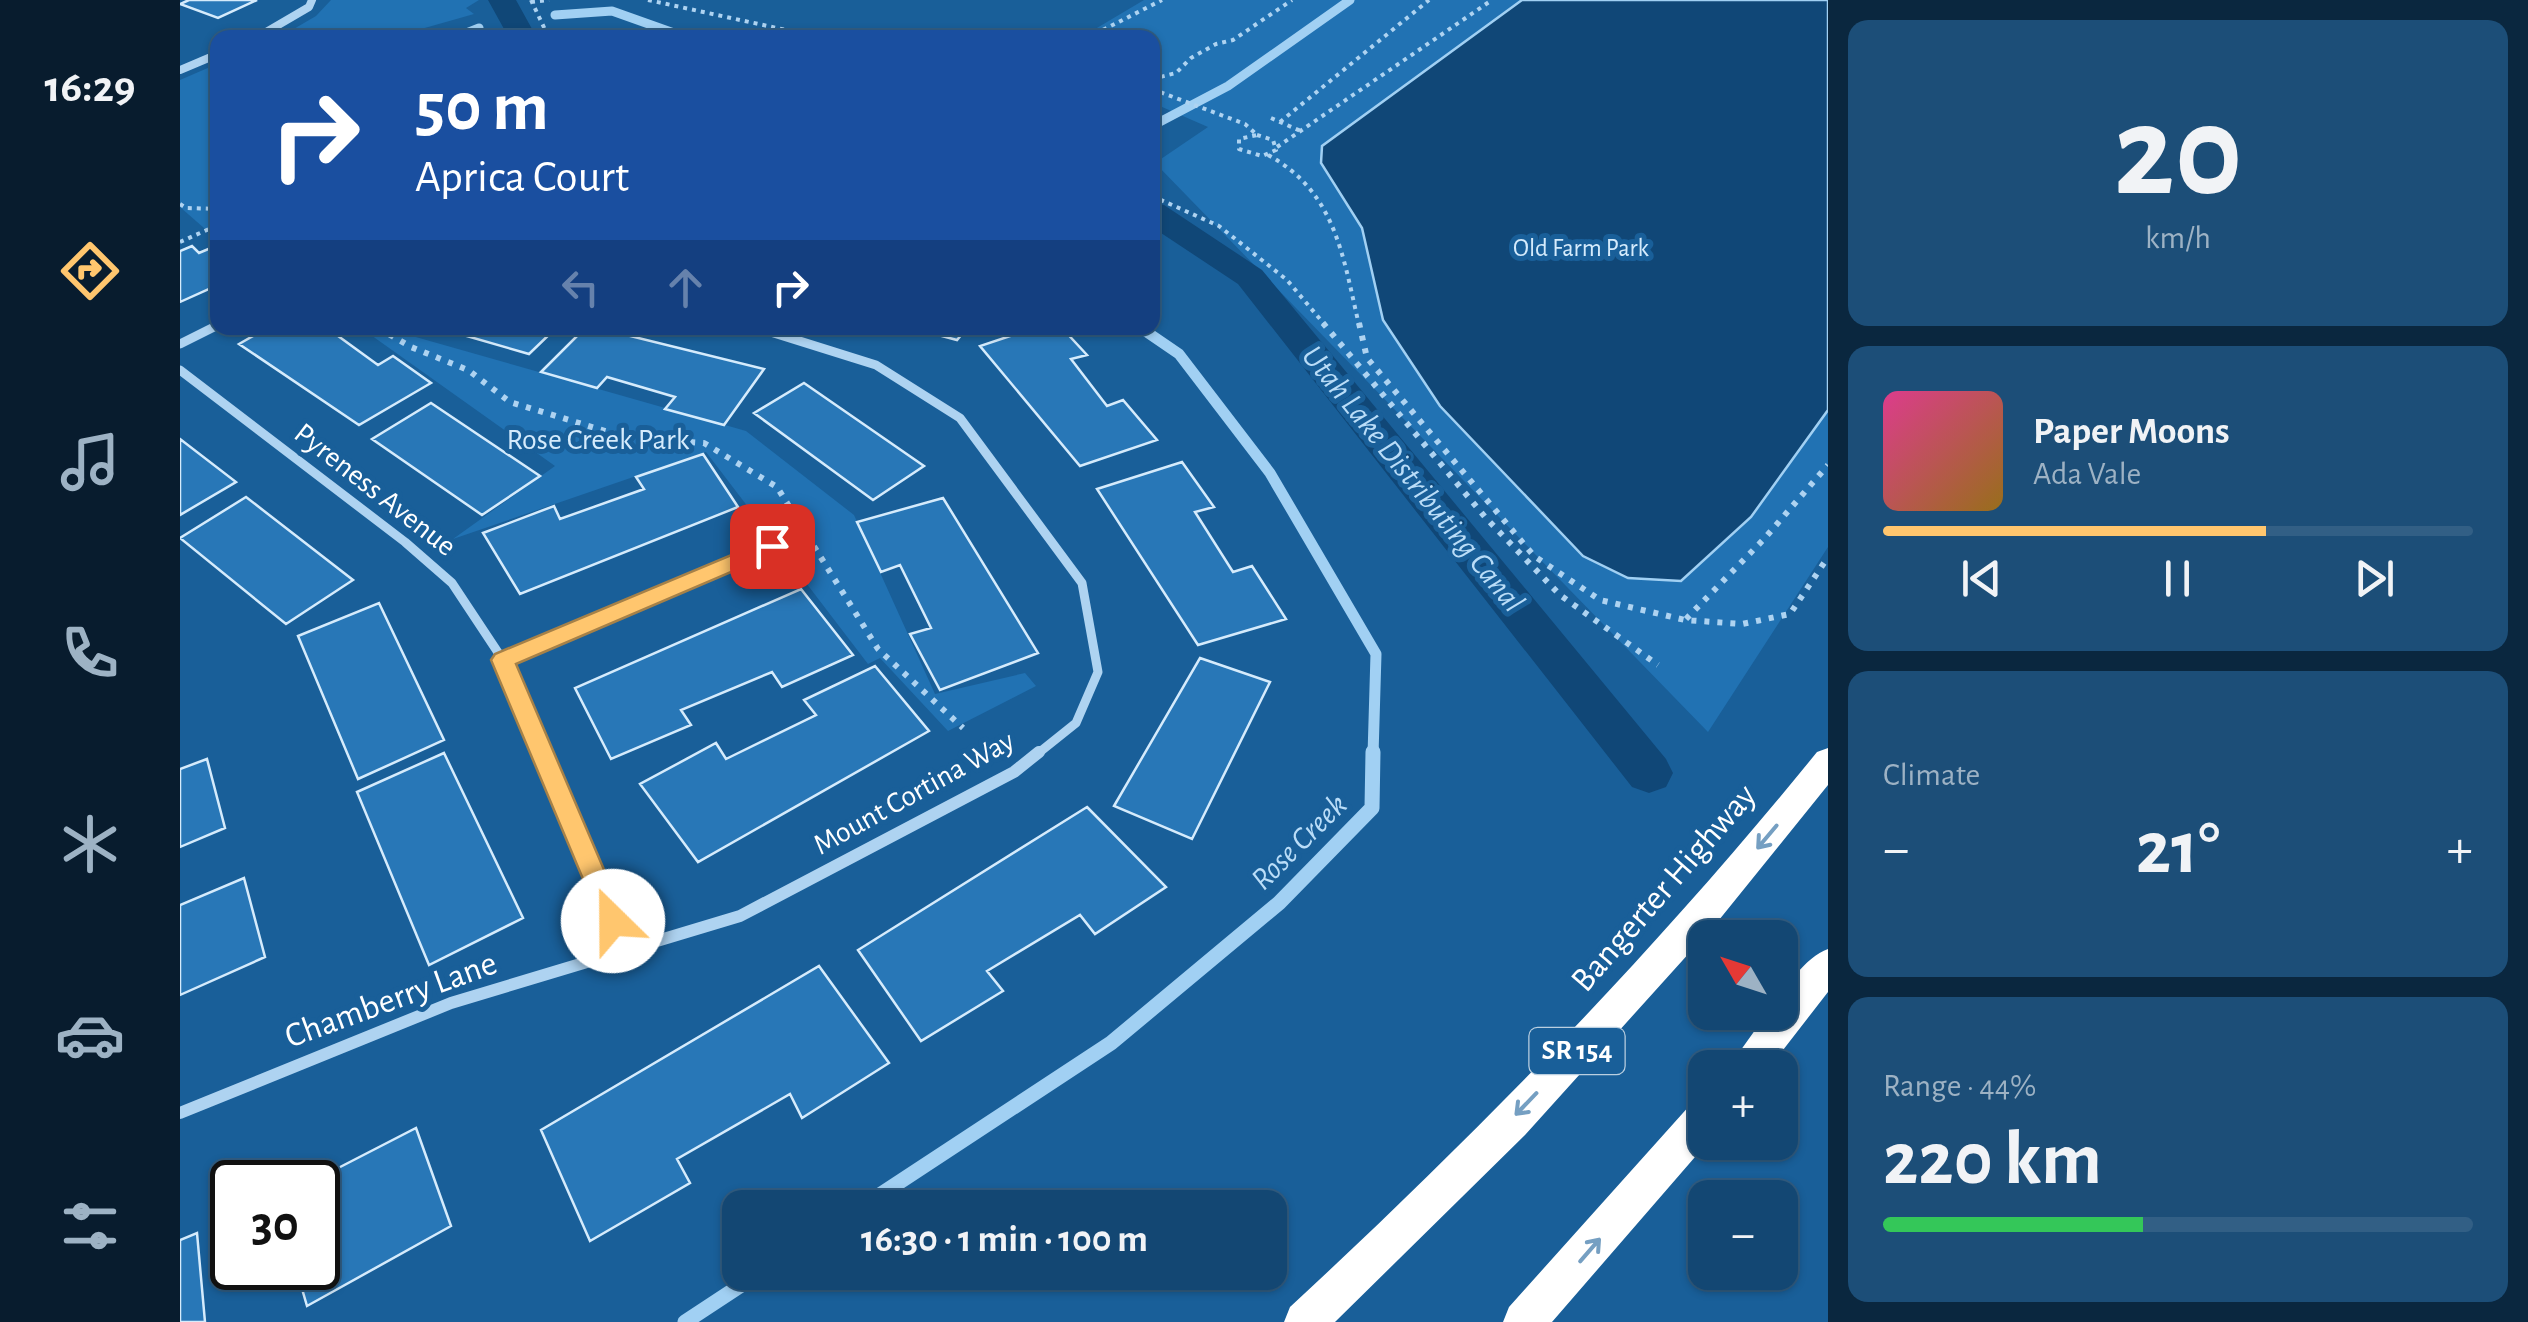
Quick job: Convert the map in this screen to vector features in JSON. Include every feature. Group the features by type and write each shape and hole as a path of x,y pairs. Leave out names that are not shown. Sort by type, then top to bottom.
{"highway":[{"name":"Bangerter Highway","path":"1305,1322 1596,1031 1694,923 1828,761"},
{"path":"1760,1050 1828,965"},
{"path":"1524,1322 1688,1136"}],"street":[{"path":"270,30 309,7 312,0"},
{"path":"180,70 210,57"},
{"path":"180,344 210,329"},
{"name":"Mount Cortina Way","path":"626,953 740,916 1014,772 1076,723 1098,672 1082,583 960,418 876,365 780,335"},
{"name":"Pyreness Avenue","path":"180,370 405,542 452,583 503,660 626,953"},
{"name":"Chamberry Lane","path":"180,1113 452,1003 626,953"}],"lane":[{"path":"503,660 772,546"}],"path":[{"path":"545,30 531,1 549,0"},
{"path":"648,0 786,30"},
{"path":"1106,30 1135,18 1162,0"},
{"path":"1160,78 1176,73 1216,44 1233,40 1292,0"},
{"path":"1280,122 1429,0"},
{"path":"1268,155 1492,0"},
{"path":"1160,91 1238,122 1269,138 1277,147"},
{"path":"1270,118 1304,132"},
{"path":"1257,135 1240,139 1237,146 1248,155 1268,155 1290,167 1309,186 1337,231 1367,358 1534,556 1600,600 1685,620 1742,624 1790,614 1828,557"},
{"path":"1160,200 1219,226 1287,280 1486,517 1547,582 1658,666"},
{"path":"180,204 186,208 210,208"},
{"path":"180,242 210,229"},
{"path":"390,335 468,370 510,402 628,438 704,443 777,487 878,649 963,728"},
{"path":"1685,620 1828,465"}],"green space":[{"path":"331,0 479,0 466,8 474,14 418,30 292,30 316,16"},
{"name":"Old Farm Park","path":"1144,0 1828,0 1828,547 1708,732 1160,168 1160,160 1208,127 1160,106 1160,30 1093,30"},
{"path":"210,67 210,233 180,207 180,80"},
{"name":"Rose Creek Park","path":"371,335 409,335 746,431 854,515 935,694 1025,673 1036,686 948,731 880,658 868,664 706,452 453,539 555,466"}],"shaded area":[{"name":"Old Farm Park","path":"1522,0 1828,0 1828,410 1751,517 1681,581 1628,578 1583,556 1440,406 1383,320 1362,228 1321,163 1322,146"}],"building":[{"path":"189,0 257,0 218,18 180,4"},
{"path":"192,246 199,253 210,248 210,289 180,302 180,251"},
{"path":"255,335 337,335 378,365 393,356 431,383 359,425 239,344"},
{"path":"463,335 549,335 529,354"},
{"path":"578,335 626,335 764,369 724,425 665,409 675,397 607,377 597,388 541,372"},
{"path":"1013,335 1068,335 1087,355 1071,359 1107,406 1123,400 1157,440 1080,466 980,346"},
{"path":"804,383 924,466 873,500 754,413"},
{"path":"431,403 540,476 482,515 372,439"},
{"path":"180,439 236,482 180,515"},
{"path":"703,454 738,507 520,594 483,533 554,506 560,519 644,489 636,477"},
{"path":"1182,462 1214,507 1195,512 1233,572 1252,566 1286,619 1198,645 1097,489"},
{"path":"246,497 353,580 286,624 180,538"},
{"path":"943,498 1038,653 940,690 910,634 931,628 900,565 881,572 857,522"},
{"path":"801,589 853,655 782,687 772,672 681,710 691,725 611,759 575,688"},
{"path":"379,603 444,740 358,779 298,636"},
{"path":"1200,658 1270,682 1192,839 1114,806"},
{"path":"875,666 929,731 698,862 640,784 716,743 726,759 816,715 804,700"},
{"path":"444,753 523,918 429,965 357,792"},
{"path":"207,759 225,828 180,847 180,769"},
{"path":"1087,807 1166,887 1095,934 1080,915 987,971 1003,991 921,1041 858,950"},
{"path":"244,878 265,957 180,995 180,905"},
{"path":"819,966 889,1063 802,1118 790,1094 677,1159 690,1183 590,1241 541,1130"},
{"path":"416,1128 451,1226 340,1288 340,1167"},
{"path":"197,1233 205,1322 180,1322 180,1240"},
{"path":"302,1290 336,1290 307,1306"}],"waterway":[{"name":"Utah Lake Distributing Canal","path":"502,0 519,30"},
{"name":"Rose Creek","path":"1160,122 1228,86 1350,0"},
{"name":"Rose Creek","path":"555,15 612,11 665,30"},
{"name":"Rose Creek","path":"474,30 479,28"},
{"name":"Utah Lake Distributing Canal","path":"1160,217 1250,277 1649,773"},
{"name":"Rose Creek","path":"1151,335 1179,354 1270,473 1376,654 1373,755"},
{"name":"Rose Creek","path":"887,1190 1111,1043 1279,903 1372,808 1373,752"},
{"name":"Rose Creek","path":"685,1322 734,1290"}],"route":[{"path":"613,921 503,660 772,546"}]}
